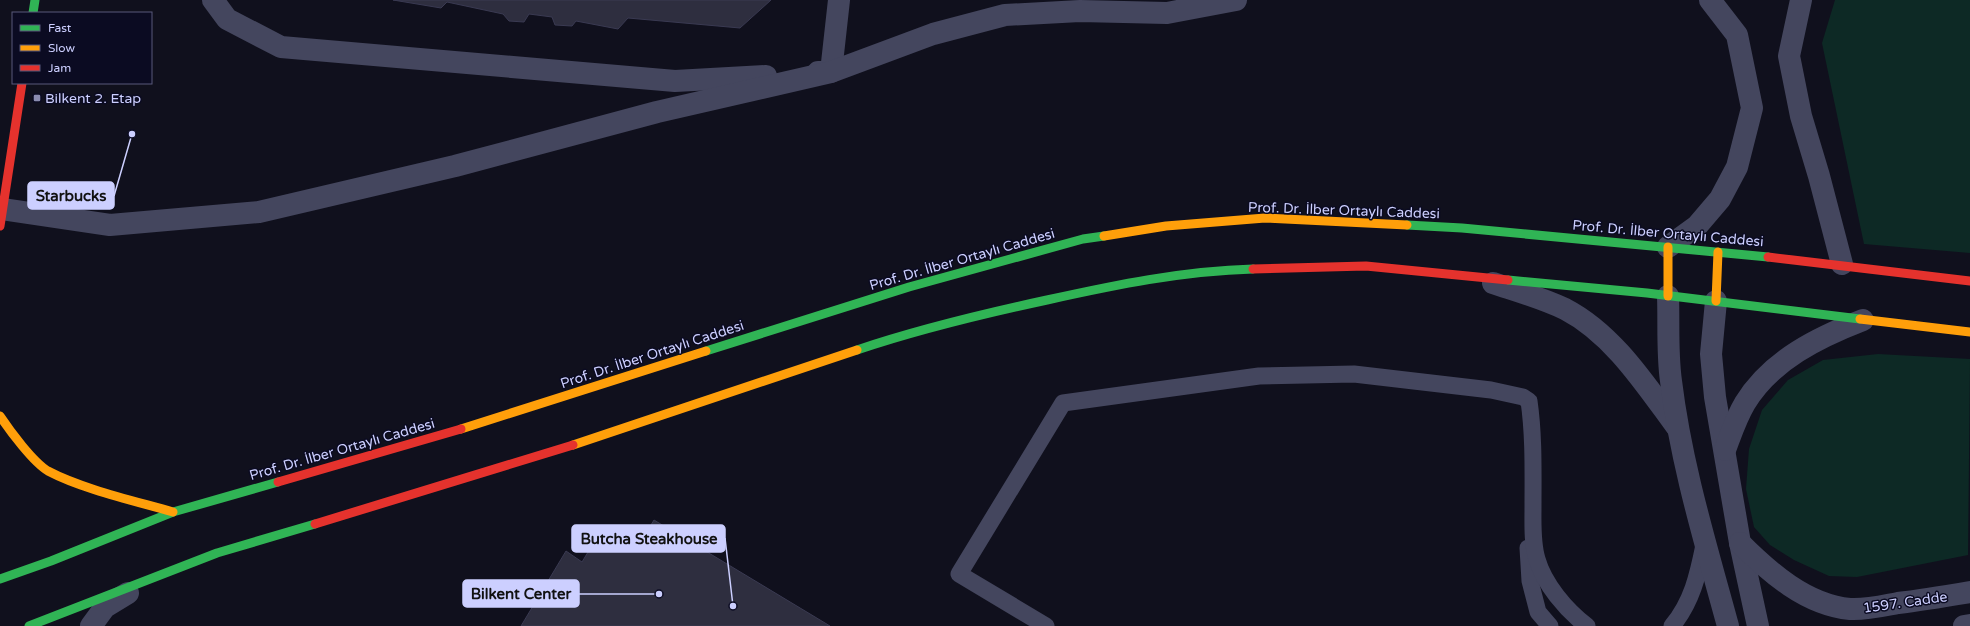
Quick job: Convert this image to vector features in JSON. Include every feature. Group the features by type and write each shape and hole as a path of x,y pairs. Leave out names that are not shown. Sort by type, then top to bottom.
{"street":[{"path":"33,12 35,0"},
{"path":"213,0 227,19 281,47 675,81 831,72"},
{"path":"831,72 839,0"},
{"path":"22,84 1,217 110,225 259,212 455,166 657,112 831,72 933,34 1005,14 1080,11 1167,13 1232,0"},
{"path":"1710,0 1738,35 1752,108 1737,167 1720,199 1697,226 1668,247 1668,296 1671,380 1679,430 1694,500 1728,626"},
{"path":"1801,0 1789,56 1801,116 1819,176 1842,264"},
{"name":"Prof. Dr. İlber Ortaylı Caddesi","path":"0,579 51,561 173,512 423,441 909,288 1083,239 1166,226 1265,218 1462,228 1842,264 1970,281"},
{"path":"1718,252 1716,301 1711,354 1714,392 1740,543 1758,626"},
{"path":"29,626 217,553 506,466 656,418 874,344 963,318 1131,281 1218,270 1366,266 1716,301 1970,332"},
{"path":"1475,277 1565,309 1584,321 1603,336 1632,367 1679,430"},
{"path":"1724,454 1734,424 1745,403 1766,377 1802,348 1824,336 1863,320"},
{"path":"0,416 15,438 47,470 89,488 173,512"},
{"name":"1597. Cadde","path":"1740,543 1759,562 1782,580 1808,596 1830,605 1863,609 1970,592"},
{"path":"92,626 106,607 149,580"},
{"path":"1964,626 1970,625"}],"lane":[{"path":"1046,626 960,574 1063,403 1259,376 1354,374 1491,390 1523,396 1528,401 1532,422 1534,532 1537,558 1546,580 1572,613 1587,626"},
{"path":"1534,532 1528,546 1530,581 1538,612 1550,626"},
{"path":"1672,626 1690,601 1698,576 1705,541"}],"green space":[{"path":"1835,0 1970,0 1970,253 1864,244 1822,43"},
{"path":"1878,354 1970,359 1968,555 1857,577 1829,576 1794,560 1770,545 1754,527 1746,489 1749,449 1762,410 1788,380 1823,360"}],"building":[{"path":"393,0 771,0 740,28 628,18 618,29 576,21 572,26 555,25 552,17 529,14 524,22 509,21 503,14 447,2 441,8"},
{"path":"654,520 830,626 521,626 566,551 582,562 602,529 636,550"}],"traffic: fast":[{"path":"33,12 35,0"},
{"path":"1407,225 1462,228 1768,257"},
{"path":"706,351 909,287 1083,239 1104,236"},
{"path":"857,350 951,322 1098,289 1175,276 1227,270 1253,269"},
{"path":"1508,280 1647,293 1860,319"},
{"path":"0,579 51,561 173,512 278,482"},
{"path":"29,626 217,553 315,524"}],"traffic: slow":[{"path":"1104,236 1166,226 1265,218 1407,225"},
{"path":"1668,247 1668,296"},
{"path":"1716,301 1718,252"},
{"path":"1860,319 1970,332"},
{"path":"573,445 857,350"},
{"path":"461,429 706,351"},
{"path":"0,416 29,454 48,471 92,489 173,512"}],"traffic: jam":[{"path":"0,226 22,84"},
{"path":"1768,257 1970,281"},
{"path":"1253,269 1366,266 1508,280"},
{"path":"278,482 461,429"},
{"path":"315,524 573,445"}],"place":[{"name":"Bilkent 2. Etap","path":"37,98"},
{"name":"Starbucks","path":"132,134"},
{"name":"Bilkent Center","path":"659,594"},
{"name":"Butcha Steakhouse","path":"733,606"}]}
